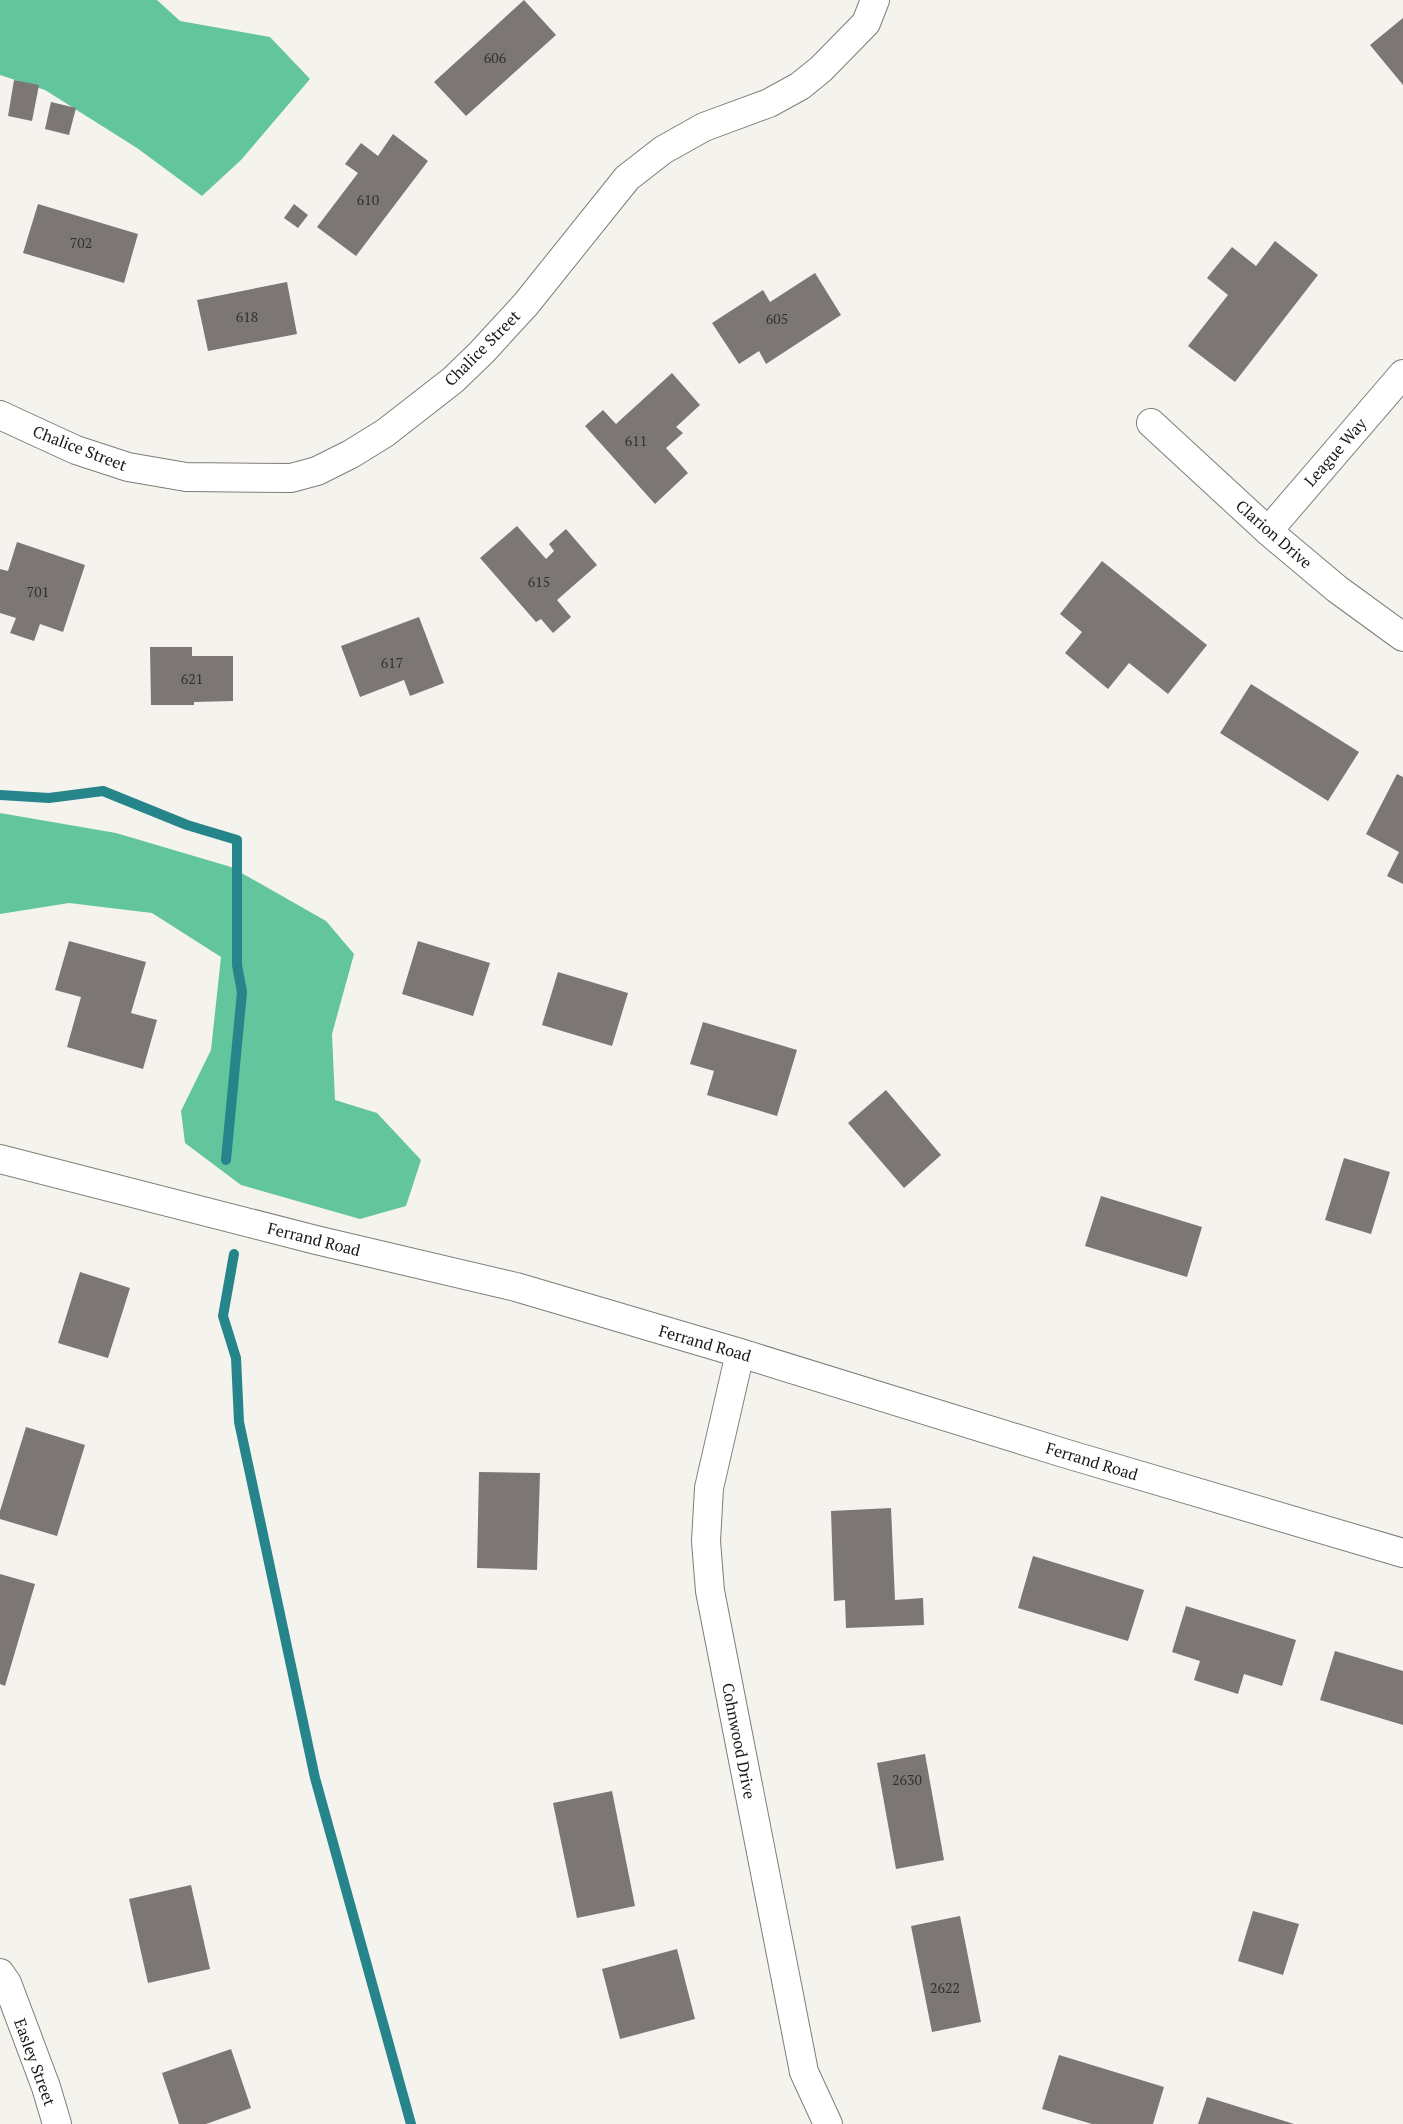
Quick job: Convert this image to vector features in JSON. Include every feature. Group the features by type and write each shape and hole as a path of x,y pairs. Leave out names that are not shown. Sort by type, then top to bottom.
{"street":[{"name":"Chalice Street","path":"0,415 76,450 128,467 186,477 291,478 317,472 351,454 385,432 453,380 482,352 526,304 626,178 663,150 704,127 769,103 800,86 821,69 866,22 875,0"},
{"name":"League Way","path":"1268,531 1403,374"},
{"name":"Clarion Drive","path":"1151,423 1268,531 1337,589 1403,637"},
{"name":"Ferrand Road","path":"0,1159 306,1238 516,1287 740,1353 1067,1454 1403,1553"},
{"name":"Cohnwood Drive","path":"740,1353 709,1488 706,1541 710,1591 804,2072 828,2124"},
{"name":"Easley Street","path":"0,1973 7,1983 46,2087 57,2124"}],"green space":[{"path":"0,0 157,0 180,21 270,37 310,79 241,160 202,196 137,148 45,90 0,75"},
{"path":"0,813 116,833 231,867 326,921 354,954 332,1034 335,1100 377,1113 421,1160 406,1206 360,1219 241,1185 185,1143 181,1111 211,1050 221,957 152,913 69,903 0,914"}],"building":[{"path":"524,0 556,35 466,116 434,82"},
{"path":"1403,18 1403,85 1370,45"},
{"path":"14,80 39,85 32,121 8,116"},
{"path":"51,102 76,108 69,135 45,129"},
{"path":"393,134 428,161 356,256 317,227 358,173 345,164 361,143 378,156"},
{"path":"38,204 138,234 124,283 23,253"},
{"path":"294,204 308,215 298,228 284,218"},
{"path":"1275,241 1318,275 1235,382 1188,346 1228,295 1207,278 1232,247 1256,266"},
{"path":"815,273 841,315 766,364 759,351 739,364 712,323 763,290 770,302"},
{"path":"287,282 297,334 208,351 197,300"},
{"path":"672,373 700,405 676,427 683,433 666,448 688,473 655,504 585,426 603,410 616,424"},
{"path":"517,526 546,559 554,551 549,544 566,529 597,565 557,600 571,617 553,633 541,619 536,622 480,558"},
{"path":"17,542 85,565 63,632 40,624 34,641 10,633 16,618 0,613 0,569 8,571"},
{"path":"1102,561 1207,645 1168,694 1129,663 1108,689 1065,653 1082,632 1060,614"},
{"path":"419,617 444,683 410,696 404,680 360,697 341,646"},
{"path":"150,647 192,647 192,656 233,656 233,701 194,702 194,705 151,705"},
{"path":"1251,684 1359,752 1328,801 1220,733"},
{"path":"1397,774 1403,777 1403,884 1387,876 1399,852 1366,834"},
{"path":"69,941 146,962 131,1013 157,1020 143,1069 67,1047 81,997 55,990"},
{"path":"418,941 490,963 473,1016 402,994"},
{"path":"558,972 628,993 612,1046 542,1025"},
{"path":"703,1022 797,1050 777,1116 707,1095 714,1071 690,1064"},
{"path":"886,1090 941,1155 904,1188 848,1123"},
{"path":"1344,1158 1390,1172 1371,1234 1325,1220"},
{"path":"1101,1196 1202,1227 1187,1277 1085,1246"},
{"path":"80,1272 130,1288 108,1358 58,1343"},
{"path":"26,1427 85,1445 57,1536 0,1519 0,1511"},
{"path":"479,1472 540,1473 537,1570 477,1568"},
{"path":"891,1508 895,1600 923,1598 924,1625 846,1628 845,1600 834,1601 831,1511"},
{"path":"1033,1556 1144,1590 1128,1641 1018,1608"},
{"path":"0,1574 35,1584 5,1686 0,1684"},
{"path":"1186,1606 1296,1640 1282,1686 1244,1674 1238,1694 1194,1680 1200,1661 1172,1652"},
{"path":"1335,1651 1403,1671 1403,1725 1320,1700"},
{"path":"925,1754 944,1860 896,1869 877,1763"},
{"path":"612,1791 635,1906 577,1918 553,1803"},
{"path":"191,1885 210,1969 148,1983 129,1899"},
{"path":"1253,1911 1299,1924 1283,1975 1238,1961"},
{"path":"960,1916 981,2022 932,2032 911,1926"},
{"path":"677,1949 695,2019 620,2039 602,1969"},
{"path":"231,2049 251,2108 206,2124 179,2124 162,2073"},
{"path":"1059,2055 1164,2087 1153,2124 1092,2124 1042,2109"},
{"path":"1207,2097 1294,2124 1198,2124"}],"waterway":[{"path":"0,795 49,798 103,791 187,825 237,840 237,965 242,992 226,1160"},
{"path":"234,1254 223,1316 236,1358 239,1422 315,1778 411,2124"}]}
